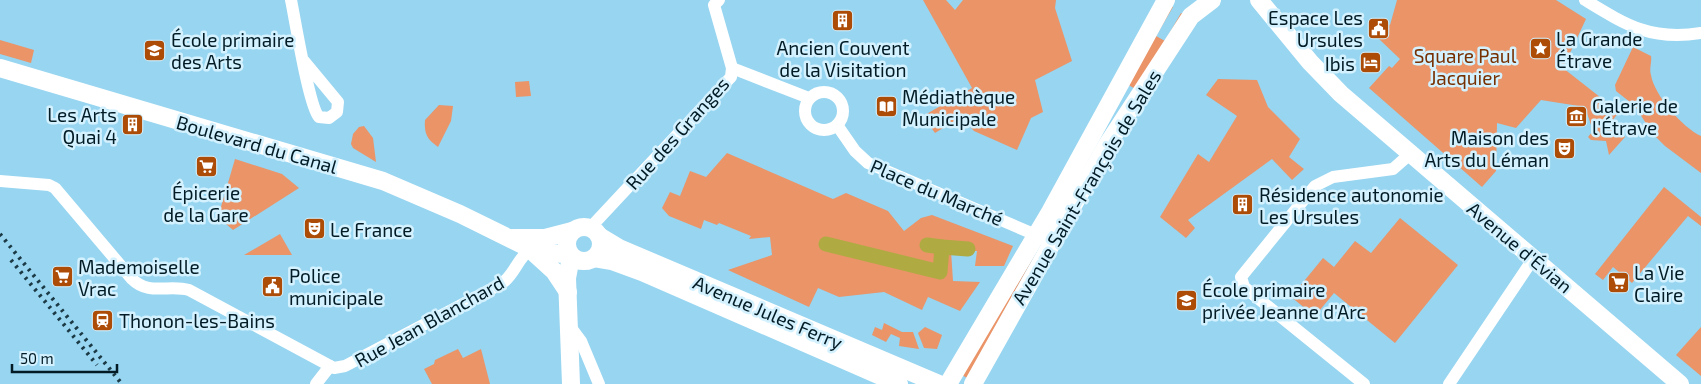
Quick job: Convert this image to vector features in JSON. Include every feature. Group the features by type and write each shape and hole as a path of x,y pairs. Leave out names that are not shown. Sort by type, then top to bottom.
{"street":[{"path":"291,0 304,61"},
{"name":"Rue des Granges","path":"595,232 731,77 732,68 715,10 715,3 719,0"},
{"name":"Avenue Saint-François de Sales","path":"973,384 1044,238 1166,0"},
{"name":"Avenue Saint-François de Sales","path":"948,384 1186,22 1195,11 1212,0"},
{"name":"Avenue d'Évian","path":"1259,0 1325,79 1680,384"},
{"path":"1585,0 1620,22 1643,32 1666,36 1701,33"},
{"name":"Boulevard du Canal","path":"0,68 366,176 430,200 531,249 581,257"},
{"path":"732,68 809,98"},
{"path":"822,91 829,92 838,98 843,111 837,125 824,130 811,125 804,112 809,98 822,91"},
{"name":"Place du Marché","path":"837,125 855,151 868,163 1044,238"},
{"path":"1364,384 1244,287 1241,277 1315,186 1333,178 1393,168 1410,154"},
{"name":"Rue Jean Blanchard","path":"0,181 49,185 55,188 136,283 152,290 183,288 195,293 330,366 345,366 501,284 513,274 523,256 531,249"},
{"path":"581,227 595,232 601,248 581,257 566,242 572,231 581,227"},
{"name":"Boulevard du Canal","path":"508,237 545,238 572,231"},
{"name":"Avenue Jules Ferry","path":"595,232 619,248 899,384"},
{"path":"531,249 554,271 568,292"},
{"path":"571,384 568,292 576,277 581,257"},
{"name":"Avenue Jules Ferry","path":"581,257 612,261 939,384"},
{"path":"1449,384 1532,258"},
{"path":"569,325 581,341 598,384"},
{"path":"316,384 330,366"}],"green space":[{"path":"923,0 946,0 955,10 963,0 1056,0 1055,8 1072,61 1035,80 1043,112 1031,118 1017,150 974,131 961,117 935,133 923,116 972,88"},
{"name":"Square Paul Jacquier","path":"1397,0 1556,0 1586,19 1563,68 1619,112 1612,121 1625,137 1609,155 1606,141 1591,140 1588,137 1593,131 1585,107 1541,100 1516,128 1497,123 1496,171 1482,187 1369,88 1389,66 1392,68 1400,59 1379,39 1386,23 1390,25"},
{"path":"1170,6 1173,7 1156,36 1165,41 1181,13 1183,14 1137,90 1127,84"},
{"path":"0,40 34,50 31,63 0,54"},
{"path":"1633,47 1651,56 1650,73 1663,101 1686,126 1701,136 1701,173 1665,146 1652,133 1635,106 1616,91 1615,85"},
{"path":"1218,79 1257,80 1268,107 1300,139 1289,157 1304,169 1292,180 1272,159 1188,220 1195,228 1186,238 1160,217 1198,154 1209,162 1237,116 1206,95"},
{"path":"529,81 531,96 516,97 515,82"},
{"path":"439,105 453,106 451,121 438,147 427,136 425,120"},
{"path":"364,126 373,138 376,162 353,148 351,144 353,134 359,127"},
{"path":"727,153 833,199 846,193 888,211 904,231 921,218 932,215 1013,246 1004,266 975,266 977,251 951,251 953,281 980,282 960,311 928,297 922,310 884,292 839,297 818,288 809,307 728,270 772,255 770,237 749,239 751,236 719,223 717,225 704,220 701,229 669,216 662,208 670,192 680,196 690,171 706,177"},
{"path":"235,159 282,174 299,188 233,230 218,217"},
{"path":"1664,187 1701,217 1701,226 1688,216 1632,283 1613,267 1603,280 1595,274"},
{"path":"1400,218 1458,265 1395,343 1334,293 1315,316 1291,297 1323,258 1334,267 1355,241 1371,253"},
{"path":"280,234 292,255 244,255"},
{"path":"1037,251 967,378 962,375"},
{"path":"884,323 902,332 913,332 919,349 899,346 900,338 891,334 886,342 872,335 875,327 882,330"},
{"path":"925,327 942,335 937,349 924,348 918,333"},
{"path":"1701,327 1701,376 1676,355"},
{"path":"458,349 463,358 481,349 490,384 432,384 424,369 434,364 435,360"}],"waterway":[{"path":"826,244 940,272 942,247 968,249"},
{"path":"927,245 942,247"}],"railway":[{"path":"0,234 122,384"},
{"path":"11,260 97,365"}],"place":[{"name":"Ancien Couvent de la Visitation","path":"843,21"},
{"name":"Espace Les Ursules","path":"1379,28"},
{"name":"La Grande Étrave","path":"1540,49"},
{"name":"École primaire des Arts","path":"155,50"},
{"name":"Ibis","path":"1371,63"},
{"name":"Médiathèque Municipale","path":"886,107"},
{"name":"Galerie de l'Étrave","path":"1576,116"},
{"name":"Les Arts Quai 4","path":"133,125"},
{"name":"Maison des Arts du Léman","path":"1565,148"},
{"name":"Épicerie de la Gare","path":"206,166"},
{"name":"Résidence autonomie Les Ursules","path":"1243,205"},
{"name":"Le France","path":"314,229"},
{"name":"Mademoiselle Vrac","path":"62,277"},
{"name":"La Vie Claire","path":"1618,283"},
{"name":"Police municipale","path":"273,286"},
{"name":"École primaire privée Jeanne d'Arc","path":"1186,300"},
{"name":"Thonon-les-Bains","path":"103,320"}]}
